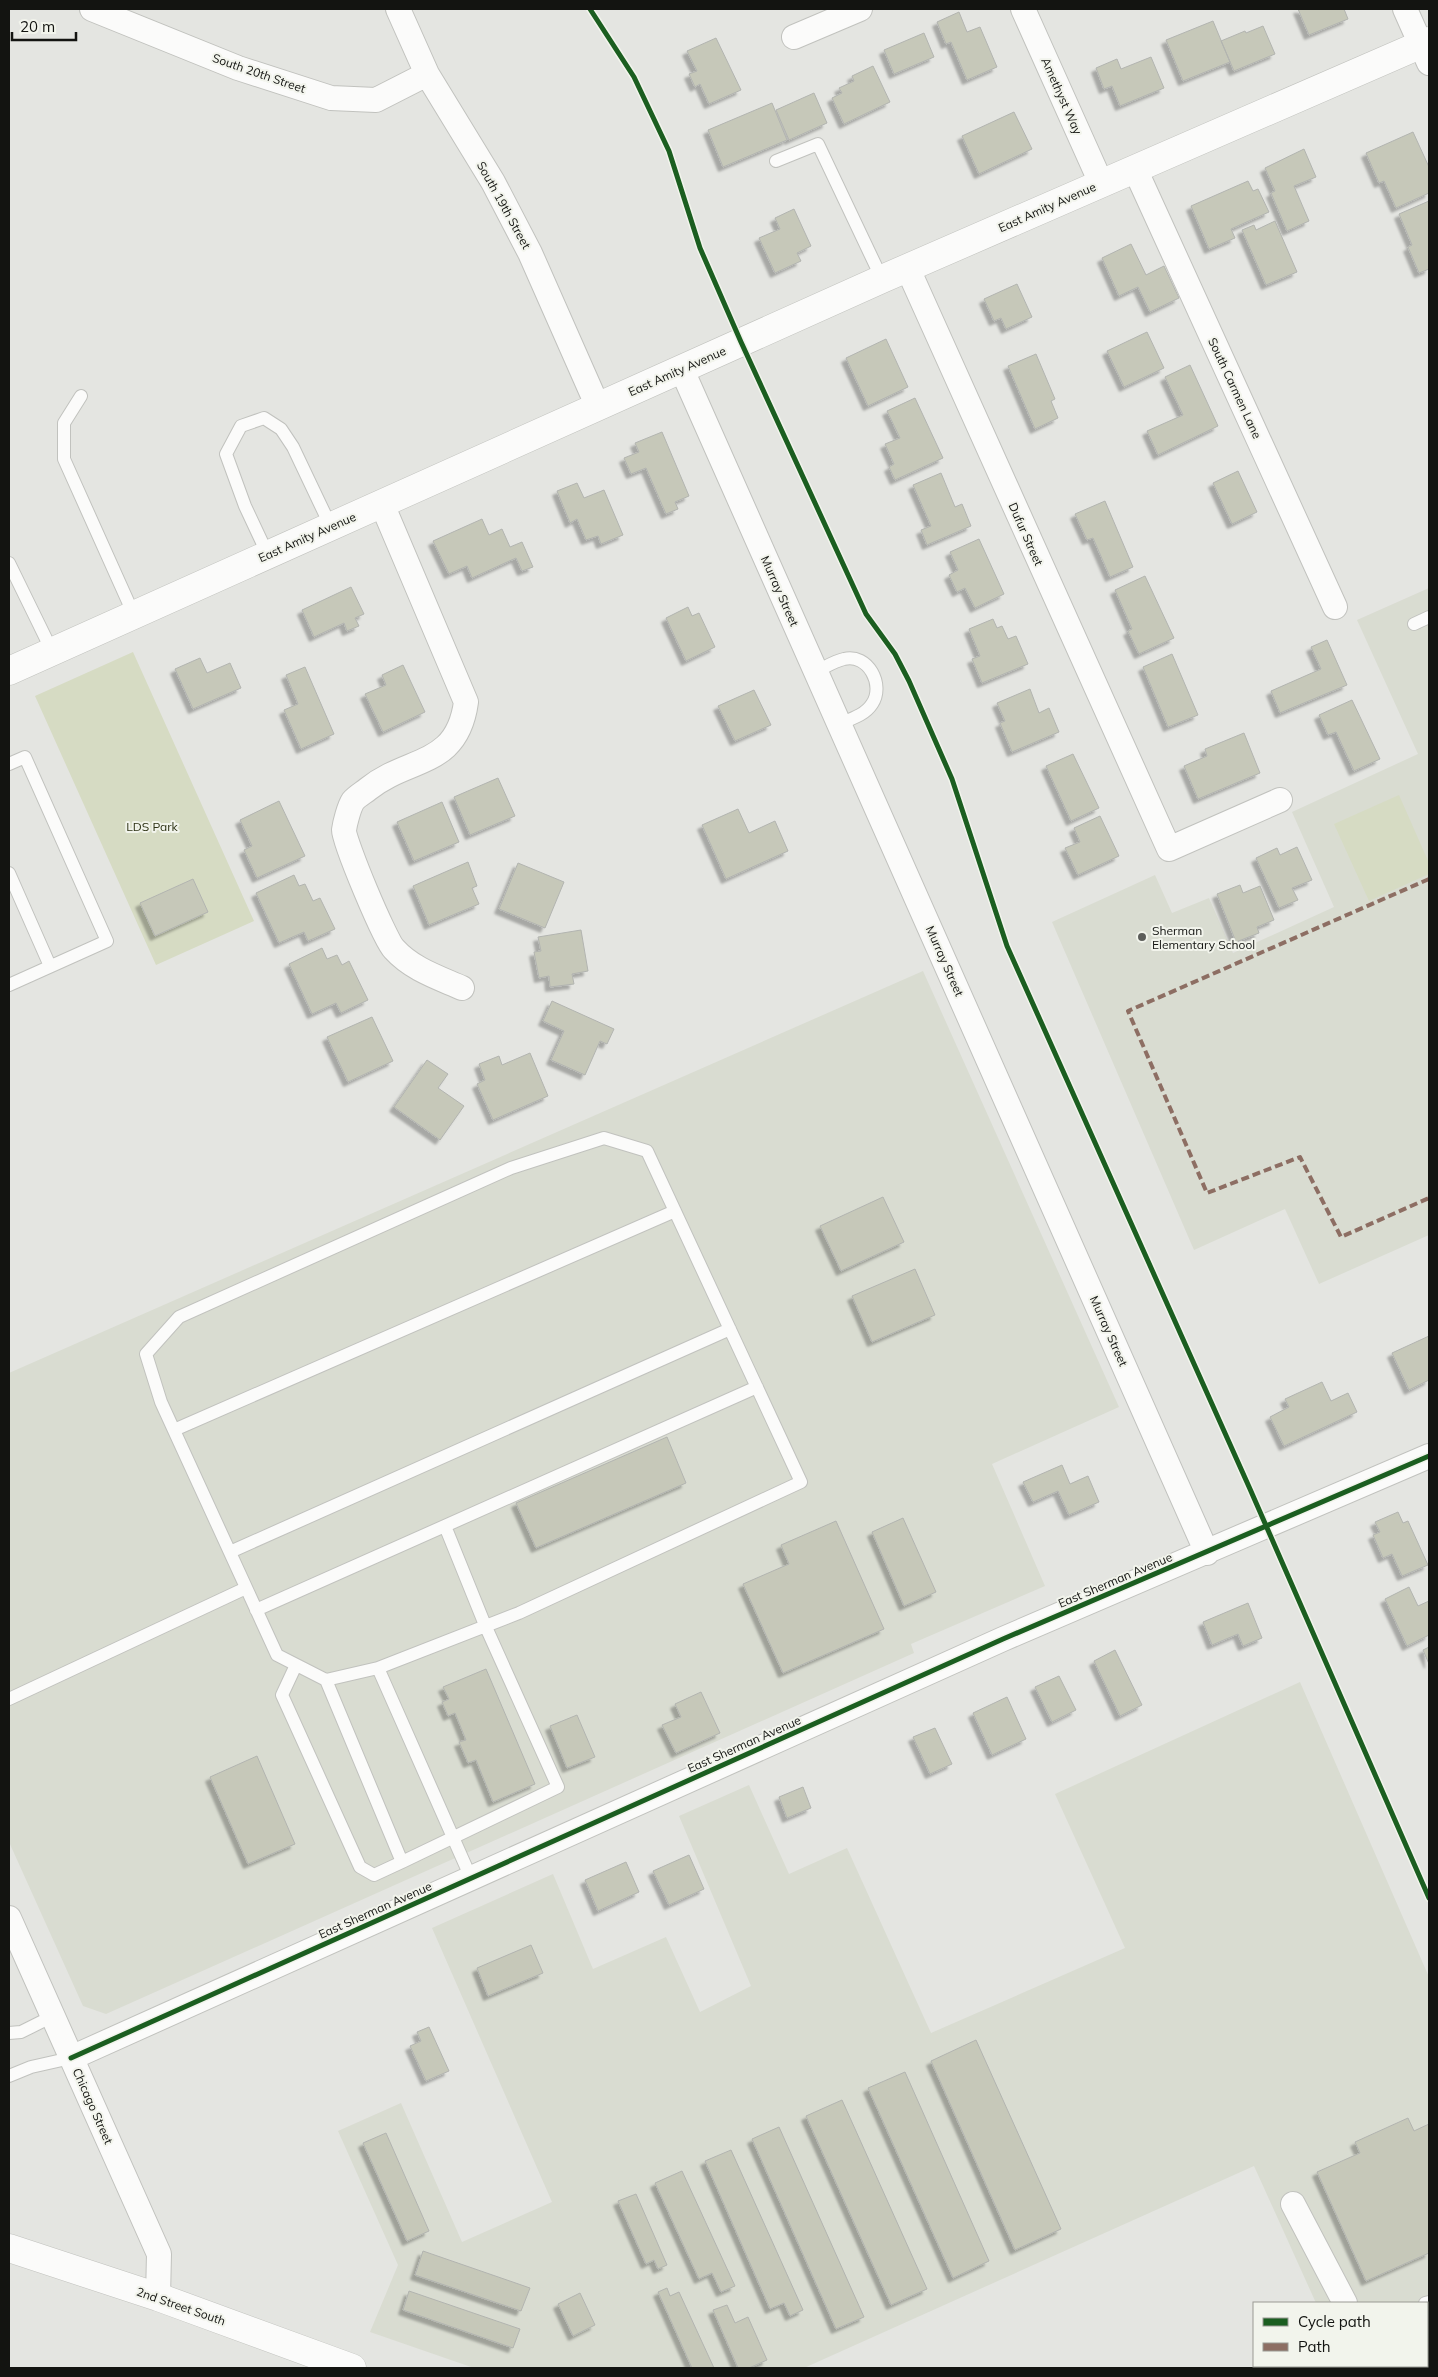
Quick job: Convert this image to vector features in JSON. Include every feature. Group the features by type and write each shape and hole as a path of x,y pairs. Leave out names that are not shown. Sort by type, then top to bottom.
{"main road":[{"name":"East Amity Avenue","path":"9,671 1100,183 1427,49"},
{"name":"2nd Street South","path":"9,2248 158,2297 352,2368"}],"street":[{"name":"South 20th Street","path":"92,9 238,68 331,98 376,100 427,74"},
{"name":"South 19th Street","path":"398,9 427,74 493,182 530,253 598,407"},
{"path":"794,37 860,9"},
{"name":"Amethyst Way","path":"1023,9 1100,183"},
{"path":"1405,9 1427,49"},
{"name":"South Carmen Lane","path":"1135,168 1336,607"},
{"name":"Dufur Street","path":"908,269 1169,849 1280,800"},
{"name":"Murray Street","path":"682,370 1207,1553"},
{"path":"382,504 466,702 464,715 452,742 435,755 376,782 353,801 344,831 353,862 392,948 412,966 462,988"},
{"name":"East Sherman Avenue","path":"71,2058 994,1643 1429,1457"},
{"name":"Chicago Street","path":"9,1918 159,2254 158,2297"},
{"path":"1293,2204 1344,2302"}],"lane":[{"path":"776,162 818,144 882,279"},
{"path":"81,396 64,423 64,459 134,615"},
{"path":"268,555 245,506 226,454 241,426 264,418 281,429 293,446 331,527"},
{"path":"9,563 52,651"},
{"path":"1414,624 1429,617"},
{"path":"815,672 844,658 862,662 875,676 876,694 873,703 859,715 839,724"},
{"path":"9,764 25,756 106,941 9,985"},
{"path":"9,873 50,966"},
{"path":"604,1138 647,1151 730,1329 801,1482 518,1613 378,1668 326,1680 277,1655 161,1402 146,1354 179,1317 511,1168 604,1138"},
{"path":"174,1430 675,1211"},
{"path":"230,1552 730,1329"},
{"path":"256,1610 757,1387"},
{"path":"296,1665 282,1695 360,1867 374,1876 558,1787 485,1626 445,1526"},
{"path":"9,1699 246,1588"},
{"path":"378,1668 471,1878"},
{"path":"326,1680 402,1862"},
{"path":"9,2033 21,2032 53,2016"},
{"path":"9,2076 31,2067 71,2058"}],"shaded area":[{"name":"Sherman Elementary School","path":"1429,588 1429,1235 1319,1284 1285,1209 1194,1250 1052,922 1155,875 1172,913 1209,898 1233,953 1334,907 1292,812 1418,754 1357,620"},
{"path":"923,971 1119,1407 992,1464 1045,1586 911,1644 914,1653 106,2014 83,2006 9,1842 9,1373"},
{"path":"1300,1682 1429,1977 1429,2368 1345,2368 1428,2367 1428,2302 1316,2302 1254,2166 804,2368 474,2368 370,2332 398,2265 338,2131 401,2103 462,2242 552,2202 432,1928 553,1874 593,1969 666,1937 700,2012 751,1986 679,1816 749,1785 789,1874 847,1848 931,2033 1125,1948 1055,1794"}],"green space":[{"name":"LDS Park","path":"133,652 254,921 156,965 35,696"},
{"path":"1399,795 1429,863 1429,874 1369,901 1334,824"}],"building":[{"path":"1298,9 1344,9 1348,19 1309,35"},
{"path":"959,12 967,32 980,27 997,67 967,80 951,42 946,44 937,22"},
{"path":"1213,21 1230,62 1183,81 1166,40"},
{"path":"1263,26 1275,54 1234,71 1221,41"},
{"path":"924,33 934,57 894,74 884,50"},
{"path":"716,38 741,90 709,104 700,84 695,87 689,74 697,71 687,51"},
{"path":"1151,57 1164,88 1120,106 1112,86 1104,89 1096,68 1117,59 1121,69"},
{"path":"873,66 890,102 844,124 832,98 842,93 839,88 854,81 852,76"},
{"path":"814,93 827,123 789,140 776,110"},
{"path":"772,103 787,140 723,167 708,130"},
{"path":"1014,112 1032,149 979,174 962,136"},
{"path":"1413,132 1429,167 1429,193 1396,208 1384,181 1379,183 1366,153"},
{"path":"1304,149 1316,177 1294,186 1309,221 1287,231 1271,193 1275,191 1265,168"},
{"path":"1248,181 1253,191 1258,189 1269,212 1231,229 1235,238 1209,249 1191,206"},
{"path":"1429,201 1429,269 1419,273 1408,247 1412,245 1399,214"},
{"path":"794,209 811,246 797,253 801,261 775,273 759,238 780,229 775,218"},
{"path":"1275,221 1297,272 1266,285 1242,230 1254,225 1256,230"},
{"path":"1131,244 1146,275 1164,266 1179,298 1150,312 1138,287 1119,296 1102,258"},
{"path":"1017,284 1032,317 1006,329 1001,318 994,321 984,299"},
{"path":"1147,332 1164,368 1124,387 1107,351"},
{"path":"886,339 908,387 868,406 846,358"},
{"path":"1036,354 1055,399 1051,401 1058,418 1035,429 1008,366"},
{"path":"1190,365 1218,426 1158,455 1147,431 1183,415 1165,377"},
{"path":"915,398 943,458 895,480 889,467 894,464 885,444 900,438 887,411"},
{"path":"662,432 689,496 675,502 678,509 666,514 646,468 631,474 624,458 639,452 635,443"},
{"path":"1238,471 1257,512 1232,524 1213,483"},
{"path":"941,473 955,507 962,504 971,526 927,545 921,530 931,526 913,485"},
{"path":"577,483 584,498 604,490 623,535 601,544 598,536 586,540 577,519 570,523 557,491"},
{"path":"1105,501 1133,567 1110,577 1093,538 1087,540 1075,514"},
{"path":"482,519 489,535 502,529 510,547 522,542 533,567 522,571 516,558 472,578 467,566 449,574 433,541"},
{"path":"979,539 1004,594 975,608 965,588 957,592 949,575 958,570 950,552"},
{"path":"1145,576 1174,638 1139,654 1128,631 1132,629 1115,590"},
{"path":"351,587 364,614 355,618 359,626 347,631 344,623 314,637 302,610"},
{"path":"688,607 692,616 699,613 715,647 686,661 666,618"},
{"path":"993,619 997,628 1002,626 1008,639 1016,636 1028,664 982,683 972,659 980,656 969,629"},
{"path":"1327,640 1347,685 1280,713 1271,691 1321,669 1311,647"},
{"path":"1172,654 1198,715 1168,727 1143,667"},
{"path":"200,658 207,673 230,663 241,688 193,709 175,669"},
{"path":"403,665 425,712 383,732 365,694 386,685 382,675"},
{"path":"305,667 334,734 301,749 284,710 298,704 286,675"},
{"path":"1030,689 1039,713 1049,708 1059,732 1012,752 1000,723 1005,721 997,703"},
{"path":"754,690 771,725 735,741 718,706"},
{"path":"1352,700 1380,759 1354,771 1336,732 1328,735 1319,715"},
{"path":"1244,733 1260,773 1198,799 1184,766 1207,756 1205,749"},
{"path":"1073,754 1099,808 1071,821 1046,766"},
{"path":"498,778 515,816 470,835 454,797"},
{"path":"279,801 305,856 257,878 244,850 252,846 240,820"},
{"path":"442,802 459,842 414,861 397,822"},
{"path":"738,809 749,833 775,821 788,851 726,879 702,825"},
{"path":"1100,816 1119,856 1078,875 1065,848 1080,842 1074,828"},
{"path":"1297,847 1312,880 1292,888 1298,900 1279,908 1256,858 1277,848 1280,855"},
{"path":"468,862 477,886 472,888 479,904 429,925 413,886"},
{"path":"518,863 564,882 545,928 499,909"},
{"path":"294,875 299,886 305,884 313,901 320,898 335,929 308,941 304,932 279,943 256,893"},
{"path":"193,879 208,912 155,936 140,903"},
{"path":"1240,885 1243,893 1260,886 1274,920 1257,927 1259,933 1236,942 1217,894"},
{"path":"581,930 588,971 572,974 574,984 550,987 549,976 539,978 534,952 541,951 538,937"},
{"path":"322,948 327,959 337,955 342,965 349,961 368,1000 341,1013 336,1003 312,1014 289,964"},
{"path":"552,1001 614,1029 607,1044 600,1041 585,1075 551,1060 564,1031 543,1021"},
{"path":"372,1017 393,1061 348,1082 327,1037"},
{"path":"530,1053 548,1096 493,1120 477,1084 485,1080 479,1064 499,1056 502,1065"},
{"path":"427,1060 448,1074 438,1088 464,1106 440,1140 394,1107"},
{"path":"883,1197 904,1242 841,1271 820,1226"},
{"path":"915,1269 935,1315 872,1342 852,1296"},
{"path":"1429,1336 1429,1380 1409,1390 1392,1353"},
{"path":"1322,1382 1331,1401 1348,1393 1357,1412 1284,1446 1270,1417 1289,1407 1285,1399"},
{"path":"667,1437 686,1483 536,1548 516,1503"},
{"path":"1062,1465 1070,1484 1088,1476 1099,1502 1069,1515 1058,1491 1033,1502 1023,1482"},
{"path":"1398,1512 1403,1523 1408,1521 1428,1565 1402,1576 1392,1554 1383,1558 1373,1535 1380,1532 1375,1522"},
{"path":"903,1518 936,1592 904,1606 872,1532"},
{"path":"836,1521 884,1629 783,1673 743,1584 789,1564 781,1545"},
{"path":"1409,1587 1418,1606 1429,1601 1429,1635 1407,1646 1385,1599"},
{"path":"1248,1603 1262,1638 1243,1646 1238,1634 1212,1645 1203,1622"},
{"path":"1429,1647 1429,1664 1423,1650"},
{"path":"1115,1650 1142,1705 1120,1716 1094,1661"},
{"path":"486,1669 535,1784 493,1802 476,1760 468,1763 459,1742 466,1740 455,1713 448,1716 442,1702 449,1699 443,1687"},
{"path":"1059,1676 1076,1710 1052,1722 1035,1687"},
{"path":"701,1692 720,1733 676,1753 662,1725 681,1717 675,1704"},
{"path":"1007,1697 1026,1739 992,1755 973,1713"},
{"path":"577,1715 595,1757 567,1768 550,1726"},
{"path":"935,1728 952,1764 930,1774 913,1737"},
{"path":"257,1756 295,1844 248,1864 210,1777"},
{"path":"803,1787 811,1808 787,1818 779,1797"},
{"path":"689,1855 704,1889 669,1905 653,1871"},
{"path":"626,1862 639,1892 598,1911 585,1880"},
{"path":"531,1945 543,1973 488,1996 477,1968"},
{"path":"429,2027 449,2071 426,2081 410,2046 421,2041 417,2032"},
{"path":"976,2040 1061,2229 1015,2250 931,2061"},
{"path":"905,2072 989,2261 953,2278 868,2088"},
{"path":"842,2100 927,2289 891,2305 806,2116"},
{"path":"1408,2118 1414,2131 1429,2124 1429,2253 1366,2281 1317,2172 1360,2153 1355,2142"},
{"path":"779,2127 864,2317 836,2329 752,2139"},
{"path":"386,2133 429,2231 407,2241 363,2143"},
{"path":"731,2150 803,2310 790,2316 784,2303 770,2309 705,2161"},
{"path":"682,2171 735,2286 721,2292 712,2273 699,2279 655,2183"},
{"path":"636,2194 667,2265 658,2269 654,2260 646,2264 618,2201"},
{"path":"423,2251 530,2288 521,2311 415,2275"},
{"path":"667,2288 670,2296 679,2292 714,2368 692,2368 658,2292"},
{"path":"409,2291 520,2329 513,2348 403,2310"},
{"path":"580,2293 595,2325 573,2336 558,2304"},
{"path":"727,2305 735,2323 748,2317 767,2360 749,2368 738,2368 713,2310"}],"marked path":[{"path":"1429,879 1128,1011 1207,1193 1300,1157 1341,1237 1429,1198"}],"cycle path":[{"path":"590,9 634,77 669,151 700,248 741,342 866,614 895,654 909,681 952,779 1007,946 1250,1489 1429,1898"},
{"path":"71,2058 1003,1639 1429,1456"}],"place":[{"name":"Sherman Elementary School","path":"1142,937"}]}
